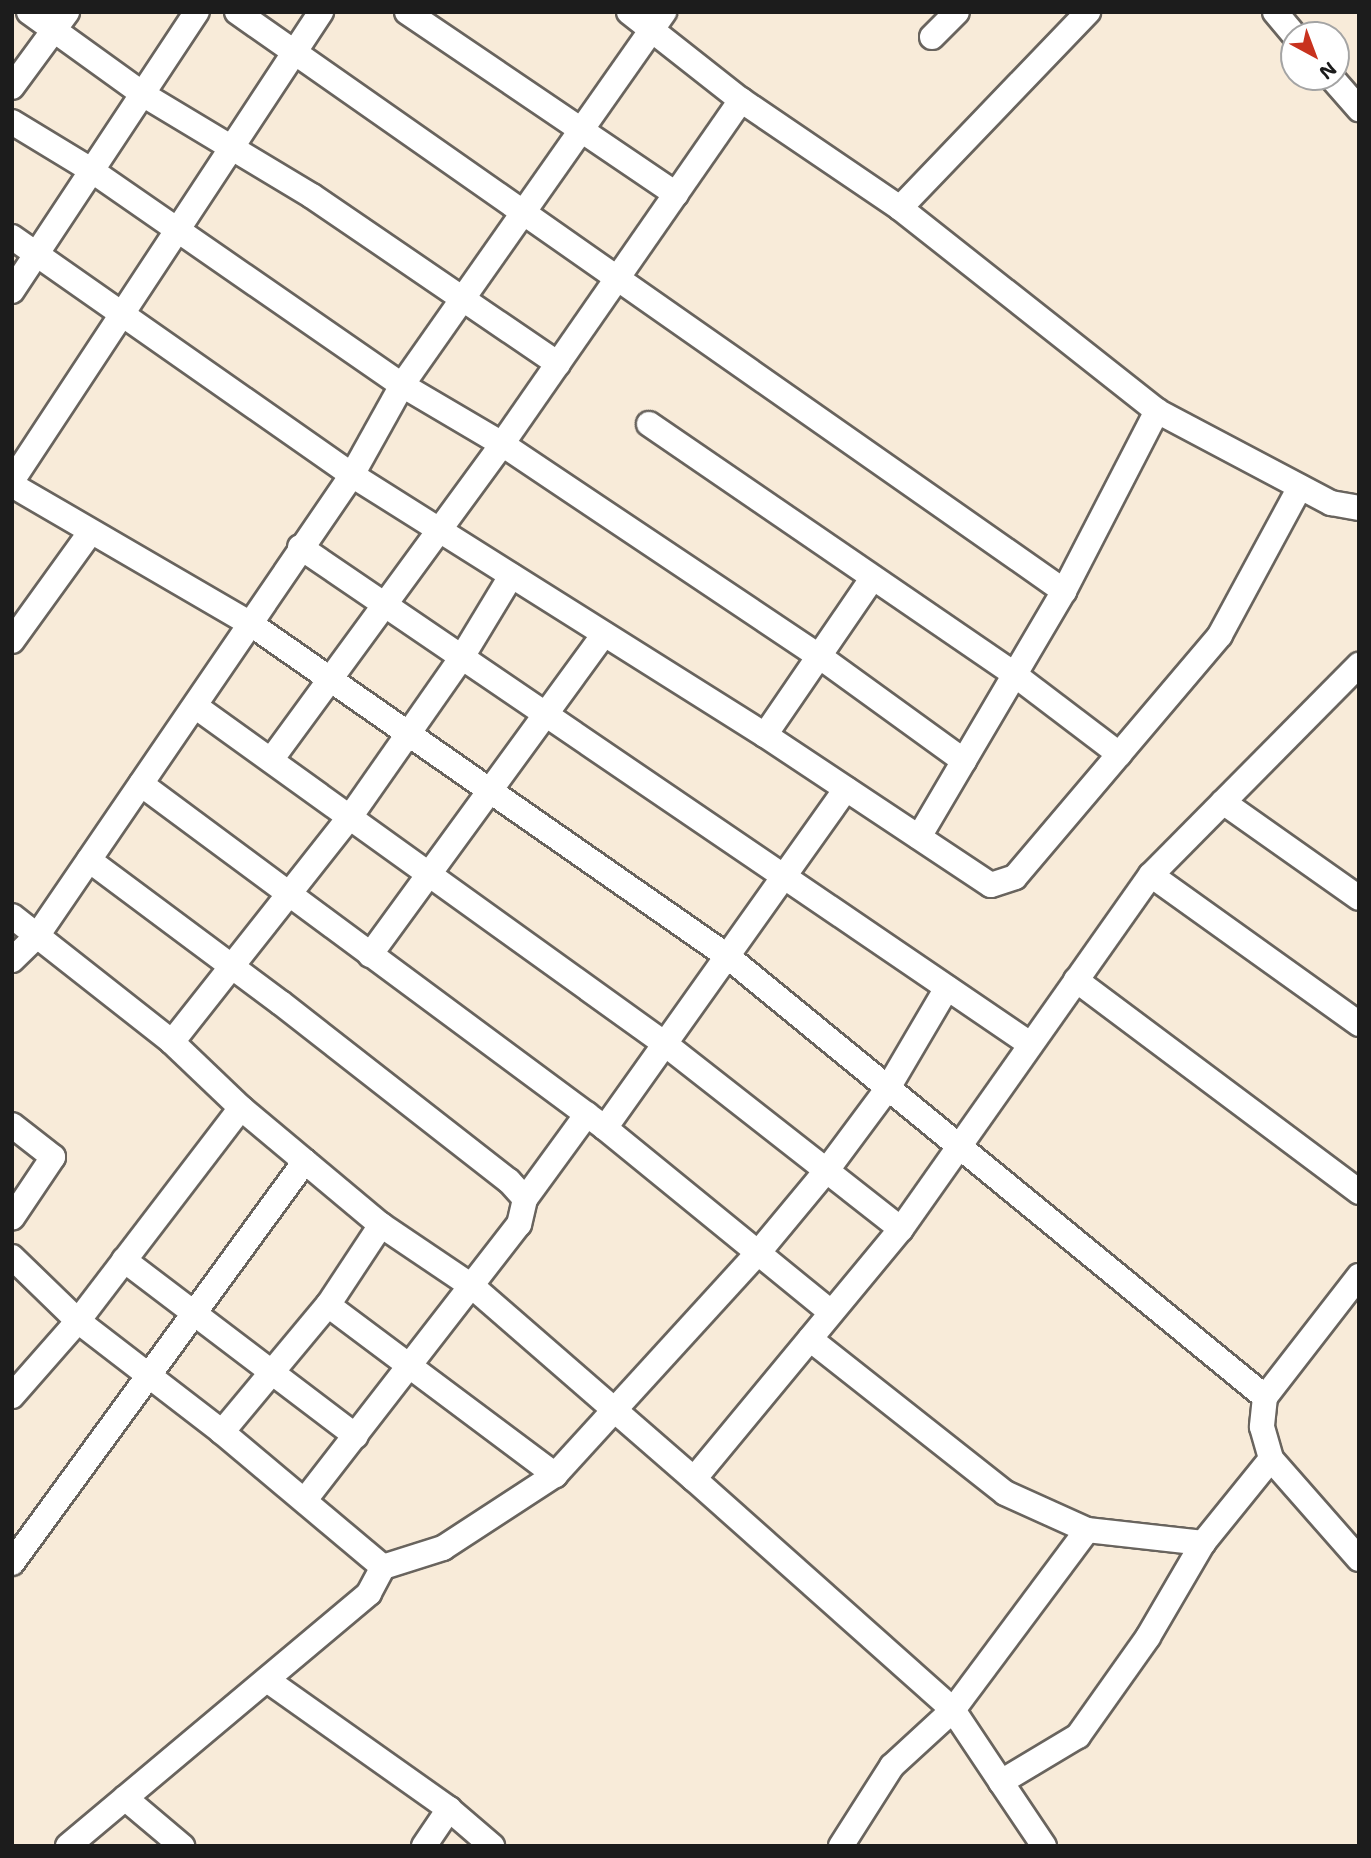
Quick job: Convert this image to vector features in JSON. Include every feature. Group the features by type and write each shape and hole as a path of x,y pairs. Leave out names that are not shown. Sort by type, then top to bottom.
{"street":[{"path":"29,12 61,21 144,95 312,196 558,364"},
{"path":"12,291 40,254 91,170 144,95 197,12"},
{"path":"237,12 1064,591"},
{"path":"321,12 12,483 90,533 158,567 251,624 409,730 727,956 1265,1397"},
{"path":"407,12 676,194"},
{"path":"629,12 657,21 741,100 900,208 1157,411 1331,503 1359,508"},
{"path":"932,37 957,12"},
{"path":"900,208 1074,17"},
{"path":"12,87 61,21"},
{"path":"12,960 37,936 141,785 300,547 352,475 402,385 657,21"},
{"path":"1343,91 1359,109"},
{"path":"271,760 502,444 741,100"},
{"path":"12,122 91,170 402,385 502,444 820,656 964,761"},
{"path":"12,237 124,311 352,475 765,735 990,885 1015,877 1220,635 1300,487"},
{"path":"919,837 1064,591 1157,411"},
{"path":"649,425 871,580 1014,675 1119,754"},
{"path":"12,641 90,533"},
{"path":"300,547 1030,1044"},
{"path":"172,1042 350,817 461,657 511,576"},
{"path":"765,735 871,580"},
{"path":"370,955 427,872 492,788 543,713 604,635"},
{"path":"694,1479 901,1228 961,1148 1030,1044 1151,875 1359,665"},
{"path":"195,705 665,1044 901,1228"},
{"path":"141,785 596,1121 831,1312"},
{"path":"305,1500 412,1368 473,1287 519,1224 525,1199 665,1044 846,789"},
{"path":"1223,802 1359,898"},
{"path":"89,860 233,967 509,1181 525,1199"},
{"path":"1151,875 1359,1024"},
{"path":"12,916 172,1042 241,1108 381,1225 473,1287 953,1710 1044,1846"},
{"path":"1076,980 1359,1192"},
{"path":"68,1846 369,1593 383,1567 443,1548 555,1475 758,1253 827,1170 888,1088 947,988"},
{"path":"14,1390 78,1321 241,1108"},
{"path":"12,1125 53,1157 12,1218"},
{"path":"12,1563 304,1161"},
{"path":"222,1432 328,1305 381,1225"},
{"path":"12,1257 78,1321 222,1432 383,1567"},
{"path":"124,1260 356,1436"},
{"path":"1354,1291 1265,1397 1262,1427 1271,1459 1359,1559"},
{"path":"328,1305 555,1475"},
{"path":"810,1339 1006,1493 1087,1530 1203,1543"},
{"path":"1001,1782 1078,1736 1148,1637 1203,1543 1271,1459"},
{"path":"841,1846 891,1766 953,1710 1087,1530"},
{"path":"267,1680 449,1809 492,1846"},
{"path":"125,1798 182,1846"},
{"path":"424,1846 449,1809"}]}
